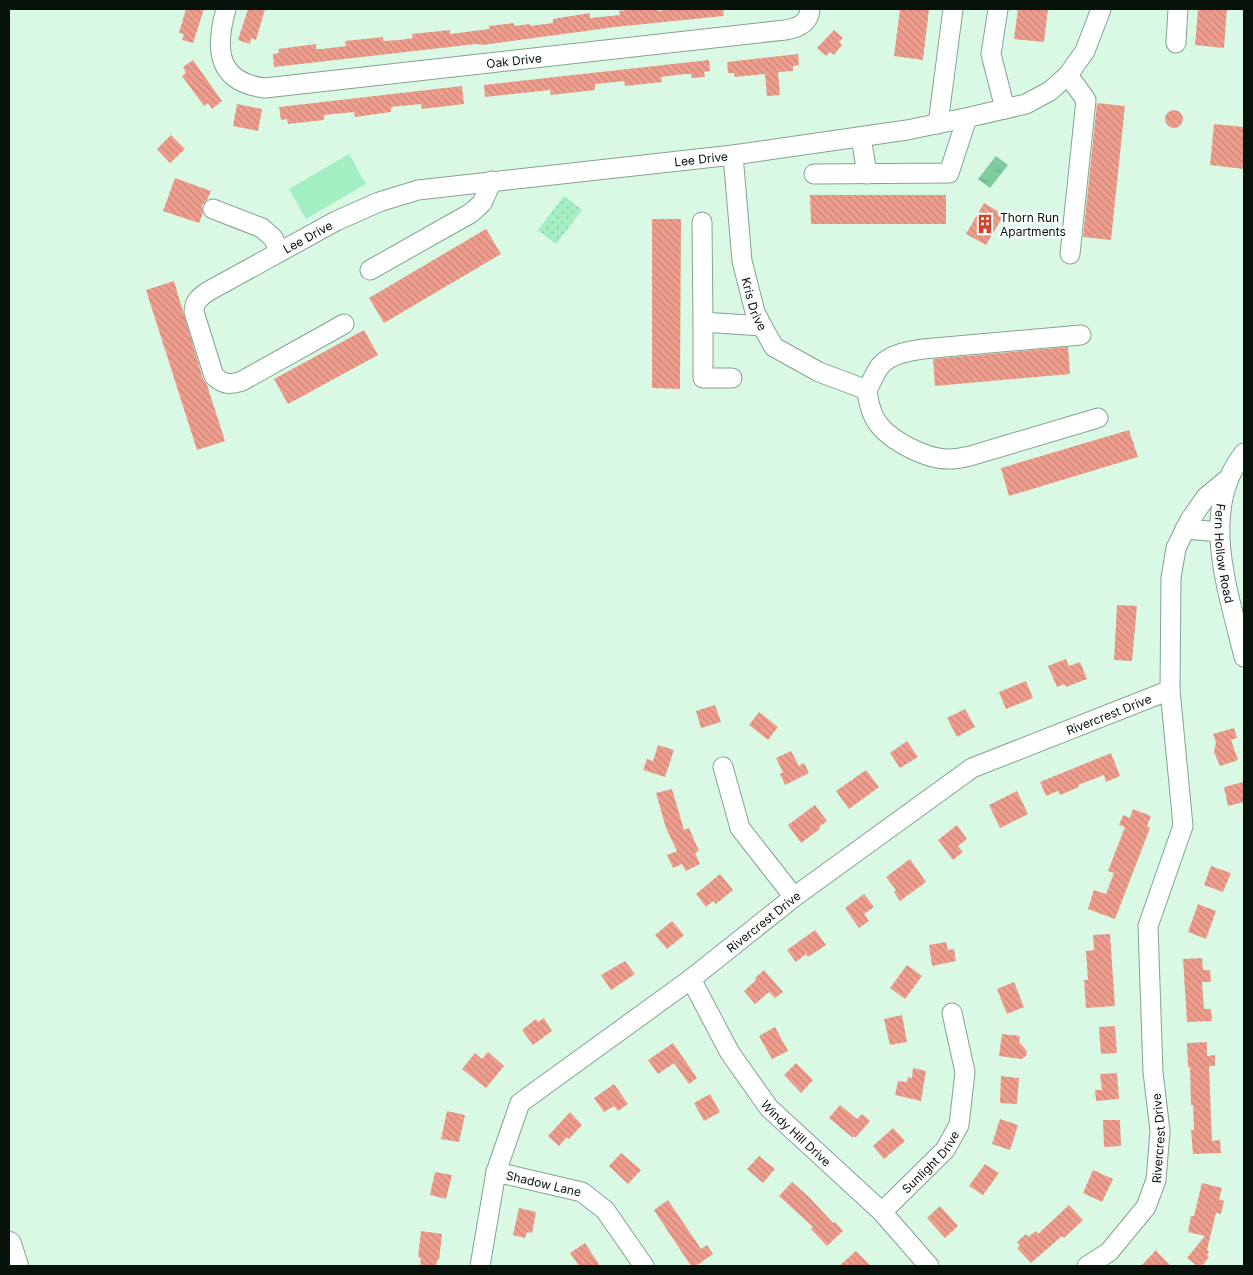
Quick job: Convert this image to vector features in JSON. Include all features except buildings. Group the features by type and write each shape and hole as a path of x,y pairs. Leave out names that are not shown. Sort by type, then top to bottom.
{"main road":[{"path":"9,1244 16,1266"}],"street":[{"name":"Oak Drive","path":"226,9 219,41 220,53 226,67 231,74 247,85 265,88 785,30 799,27 809,14"},
{"path":"938,124 953,9"},
{"path":"998,9 992,54 1005,109"},
{"name":"Lee Drive","path":"344,324 242,382 230,385 220,382 214,376 194,312 194,304 207,292 336,221 379,202 418,190 733,155 861,137 938,124 1026,104 1050,91 1068,75 1085,51 1101,9"},
{"path":"1176,43 1178,9"},
{"path":"1068,75 1086,100 1070,254"},
{"path":"814,174 949,173 967,118"},
{"path":"861,137 867,174"},
{"name":"Kris Drive","path":"733,155 742,261 754,312 774,346 819,372 866,390"},
{"path":"370,270 471,213 482,203 492,181"},
{"path":"213,209 262,228 273,238 280,252"},
{"path":"702,222 703,378 732,378"},
{"path":"703,322 762,326"},
{"path":"1081,335 906,352 889,358 880,366 866,390 874,418 884,430 905,446 929,456 950,459 970,456 1098,418"},
{"name":"Fern Hollow Road","path":"1244,453 1235,464 1228,478 1220,510 1220,532 1226,580 1244,657"},
{"name":"Rivercrest Drive","path":"1087,1266 1109,1252 1146,1207 1156,1180 1160,1131 1153,1072 1148,926 1183,826 1170,690 1171,578 1176,548 1185,529 1206,497 1228,478"},
{"path":"1185,529 1220,532"},
{"name":"Rivercrest Drive","path":"480,1266 496,1172 520,1103 691,979 794,896 972,768 1170,690"},
{"path":"723,767 740,828 794,896"},
{"name":"Windy Hill Drive","path":"691,979 730,1053 769,1108 882,1212 928,1266"},
{"name":"Sunlight Drive","path":"882,1212 945,1150 959,1125 965,1072 952,1013"},
{"name":"Shadow Lane","path":"496,1172 582,1192 605,1210 644,1266"}],"shaded area":[{"path":"349,154 366,184 306,219 289,189"},
{"path":"564,196 582,210 556,244 538,230"}],"water":[{"path":"996,156 1008,165 990,188 978,179"}],"place":[{"name":"Thorn Run Apartments","path":"985,224"}]}
